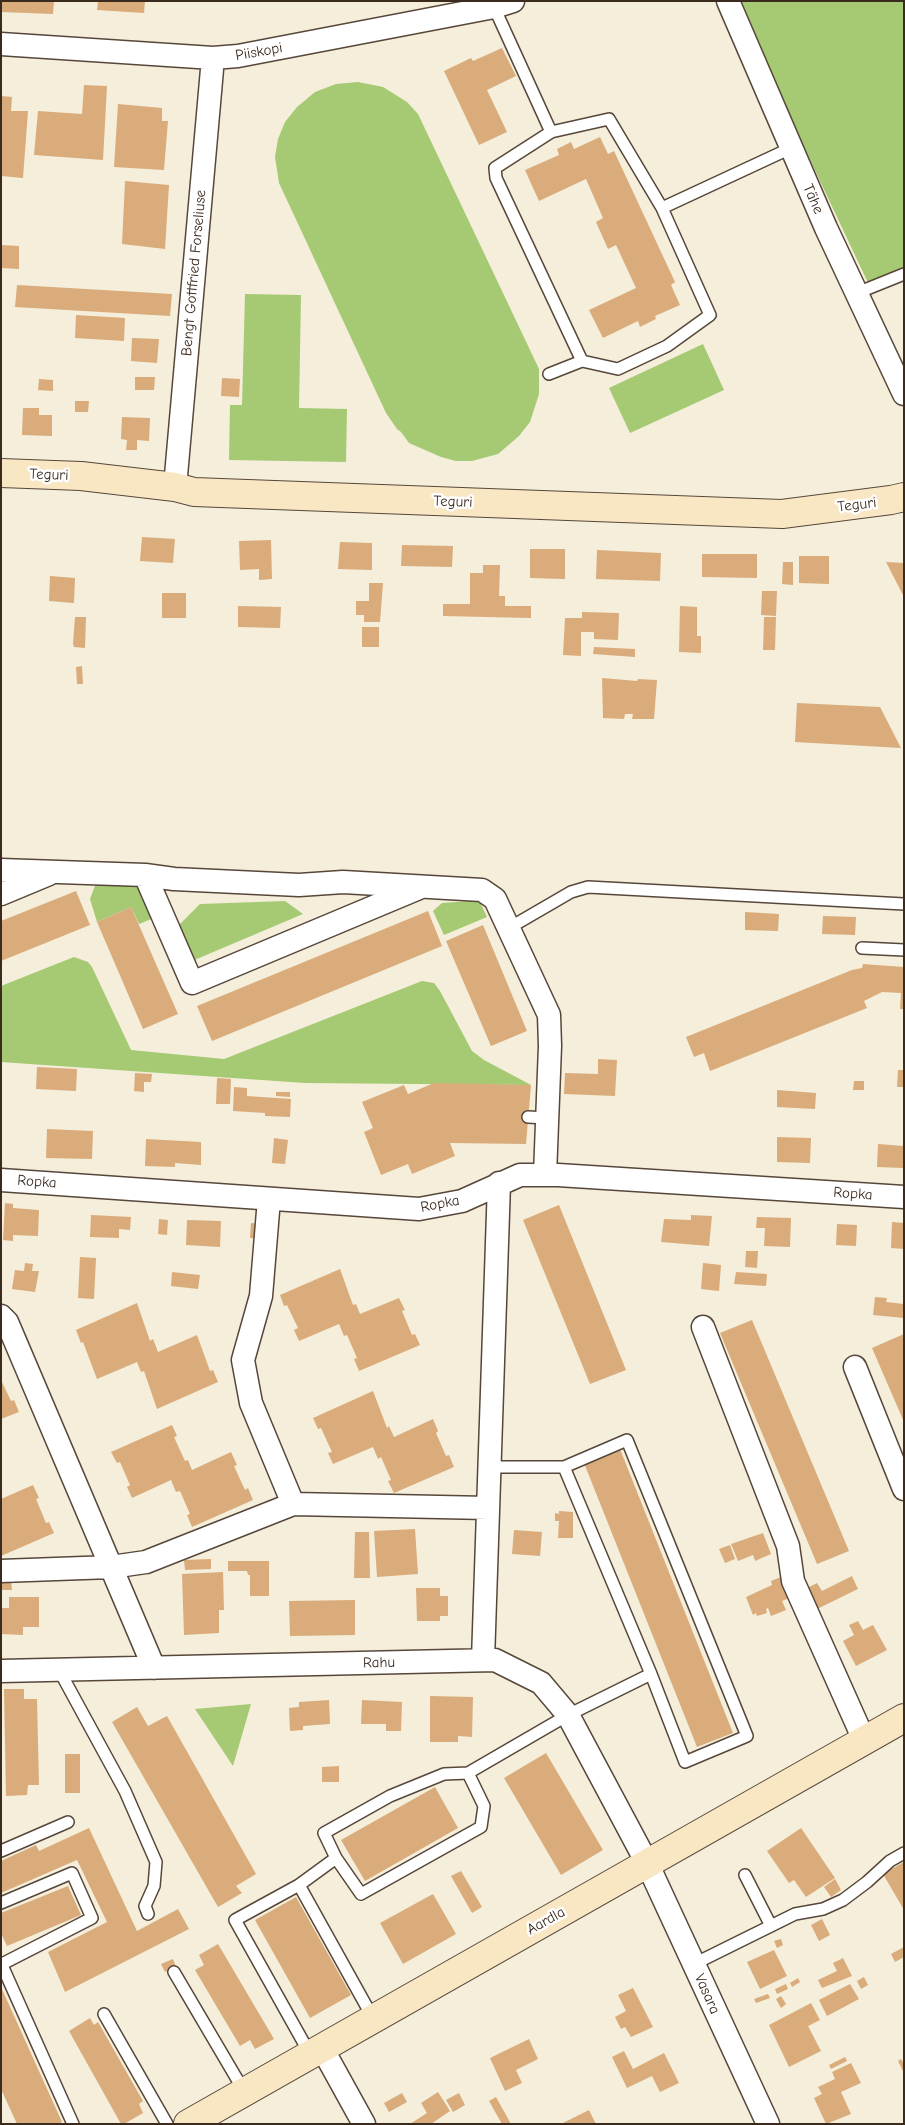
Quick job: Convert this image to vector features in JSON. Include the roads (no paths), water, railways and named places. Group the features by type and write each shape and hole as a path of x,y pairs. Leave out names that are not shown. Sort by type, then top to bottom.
{"street":[{"name":"Tähe","path":"728,1 826,228 904,394"},
{"name":"Piiskopi","path":"1,44 213,58 238,56 504,4"},
{"name":"Bengt Gottfried Forseliuse","path":"175,487 213,58"},
{"name":"Teguri","path":"1,473 81,476 175,487 194,492 782,514 904,497"},
{"path":"1,870 145,874 174,879 299,884 343,882 482,890 495,899 549,1015 550,1046 538,1118 545,1175"},
{"path":"1,894 54,872"},
{"path":"145,874 192,983 423,887"},
{"name":"Ropka","path":"1,1180 419,1209 462,1201 499,1182 520,1175 904,1197"},
{"path":"483,1660 499,1182"},
{"path":"269,1199 261,1296 243,1360 251,1403 293,1504"},
{"path":"1,1316 7,1322 154,1668"},
{"path":"703,1327 788,1546 794,1581 864,1740"},
{"path":"855,1367 904,1489"},
{"path":"1,1571 111,1567 146,1562 293,1504 488,1508"},
{"name":"Rahu","path":"1,1671 495,1660 541,1683 568,1715 647,1863"},
{"name":"Aardla","path":"188,2124 904,1718"},
{"name":"Vasara","path":"647,1863 768,2124"},
{"path":"316,2051 364,2124"}],"lane":[{"path":"504,4 551,132"},
{"path":"549,374 582,361 618,369 667,346 710,315 662,208 609,119 551,132 495,168 496,178 582,361"},
{"path":"662,208 791,148"},
{"path":"857,292 904,274"},
{"path":"509,928 571,892 588,887 904,904"},
{"path":"862,948 904,950"},
{"path":"490,1467 564,1466 627,1440 747,1736 685,1762 651,1674 564,1466"},
{"path":"59,1670 125,1791 156,1862 154,1886 145,1906 148,1914"},
{"path":"468,1773 484,1806 481,1827 361,1894 336,1858 324,1833 390,1796 444,1774 468,1773 568,1715 651,1674"},
{"path":"1,1851 68,1822"},
{"path":"694,1964 795,1914 823,1909 843,1900 890,1861 904,1852"},
{"path":"316,2051 235,1920 299,1885 336,1858"},
{"path":"1,1904 72,1873 92,1918 1,1963 73,2124"},
{"path":"745,1875 771,1926"},
{"path":"299,1885 373,2018"},
{"path":"174,1972 244,2091"},
{"path":"104,2014 167,2124"}]}
